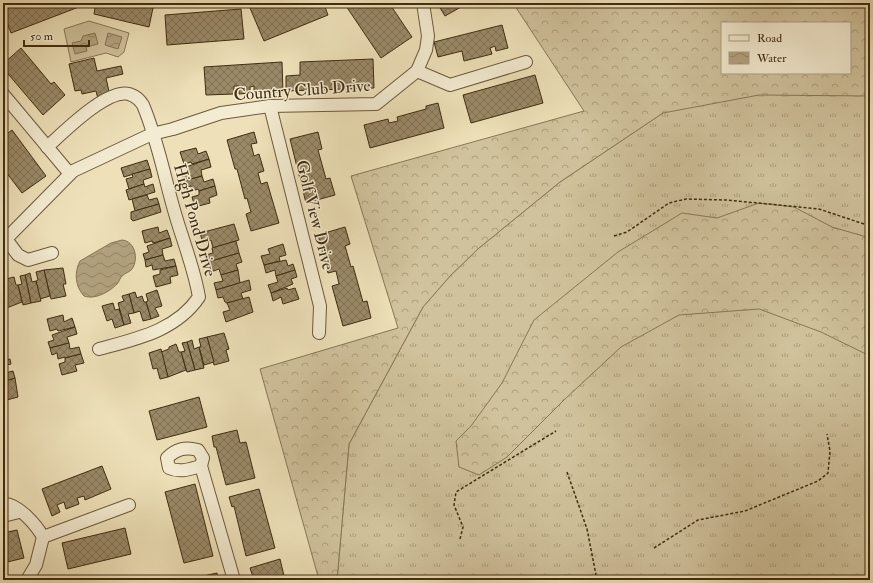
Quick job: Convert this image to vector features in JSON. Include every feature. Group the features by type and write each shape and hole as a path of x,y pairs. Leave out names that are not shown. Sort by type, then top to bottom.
{"street":[{"path":"423,3 428,36 426,50 417,71 450,85 526,62"},
{"name":"Country Club Drive","path":"5,240 70,174 152,134 174,129 221,113 270,106 376,104 417,71"},
{"path":"3,94 70,174"},
{"name":"High Pond Drive","path":"47,146 92,107 122,94 136,96 142,104 152,134 178,225 196,277 199,297 192,309 171,325 150,335 98,349"},
{"name":"Golf View Drive","path":"270,106 320,306 319,333"},
{"path":"5,240 18,255 28,260 52,253"},
{"path":"202,466 234,580"},
{"path":"3,504 11,505 30,519 43,537 36,565 27,580"},
{"path":"43,537 129,505"},
{"path":"3,516 19,512"}],"path":[{"path":"614,236 627,232 669,203 686,199 727,200 819,209 870,226"},
{"path":"460,539 463,527 454,505 456,492 556,431"},
{"path":"654,548 698,520 745,510 818,482 828,473 830,451 827,434"},
{"path":"567,472 587,529 597,580"}],"green space":[{"path":"513,3 870,3 870,96 759,95 663,113 560,182 479,248 451,275 423,307 349,444 337,580 319,580 260,369 398,328 351,176 584,111"},
{"path":"89,21 129,33 124,52 118,57 106,53 71,62 64,29"},
{"path":"870,46 870,580 337,580 349,444 423,307 450,276 479,248 560,182 721,74 851,74 851,72"},
{"path":"759,203 794,207 832,227 870,238 870,356 821,332 759,309 679,315 621,347 565,399 507,457 479,475 459,467 456,441 471,426 502,383 534,320 618,252 682,213 717,218"}],"water":[{"path":"95,33 98,44 86,47 87,51 75,54 72,43 81,41 83,36"},
{"path":"108,33 122,37 118,49 105,45"},
{"path":"122,240 126,241 133,247 135,260 132,269 122,276 117,284 110,290 93,297 84,296 77,284 76,279 80,261 111,243"}],"building":[{"path":"9,3 83,3 84,5 11,33 3,12 3,5"},
{"path":"96,3 154,3 149,27 94,14"},
{"path":"263,3 332,4 325,7 328,15 264,41 250,8"},
{"path":"344,3 389,3 412,37 381,58"},
{"path":"437,3 468,3 445,16"},
{"path":"241,9 244,39 167,45 165,15"},
{"path":"502,25 508,48 496,51 495,46 490,48 492,54 464,61 462,51 438,57 434,42"},
{"path":"21,48 51,84 54,82 65,95 43,115 3,68 3,64"},
{"path":"94,58 97,71 121,66 123,74 106,78 110,96 98,99 96,91 82,94 81,90 75,91 69,64"},
{"path":"373,59 374,88 286,91 286,76 300,75 300,62"},
{"path":"282,62 283,92 254,94 254,86 250,87 250,93 239,94 239,86 234,86 234,94 206,95 204,67"},
{"path":"535,75 543,103 471,123 463,95"},
{"path":"438,103 444,128 370,148 364,125 388,119 389,123 398,121 397,117 426,109 426,106"},
{"path":"12,130 46,176 22,193 3,168 3,137"},
{"path":"254,132 257,143 251,144 254,156 259,154 264,171 258,173 261,184 267,182 279,223 251,231 246,214 251,212 247,198 245,199 237,169 235,169 227,140"},
{"path":"318,132 322,149 318,150 326,179 330,178 335,195 306,203 290,139"},
{"path":"196,148 198,154 206,151 209,159 192,164 191,162 184,164 180,152"},
{"path":"209,159 211,167 201,170 202,176 184,181 182,174 187,173 186,167"},
{"path":"147,160 150,169 124,177 121,168"},
{"path":"150,169 152,177 143,180 144,184 129,189 126,179 133,177 132,174"},
{"path":"202,176 204,182 213,179 215,186 199,191 198,189 192,191 191,186 185,187 184,181"},
{"path":"144,184 145,187 153,184 155,192 129,200 126,190"},
{"path":"215,186 217,195 209,198 210,203 195,207 192,197 199,195 199,191"},
{"path":"147,195 149,200 157,198 159,204 135,211 132,199"},
{"path":"159,204 161,212 133,221 131,219 131,212"},
{"path":"234,224 239,240 213,248 211,240 203,243 200,233"},
{"path":"158,227 159,233 167,230 170,238 153,243 152,241 145,243 142,231"},
{"path":"345,227 350,244 345,246 351,267 353,266 363,302 367,301 371,318 343,326 332,286 339,284 336,271 328,273 318,235"},
{"path":"170,238 172,246 162,249 163,255 145,260 143,254 149,252 147,246"},
{"path":"236,241 239,253 208,262 206,255 213,253 212,248"},
{"path":"283,244 286,255 279,257 280,261 264,265 261,256 270,254 268,249"},
{"path":"239,253 242,262 236,264 238,270 221,275 219,269 211,272 208,262"},
{"path":"163,255 165,261 174,259 176,266 153,270 152,265 146,267 145,260"},
{"path":"286,260 288,266 293,264 295,270 276,276 275,270 266,273 264,265"},
{"path":"176,266 178,275 170,277 171,283 156,287 153,276 160,274 160,270"},
{"path":"63,268 66,284 63,284 66,296 51,299 44,270"},
{"path":"44,270 50,296 40,299 36,281 38,280 36,272"},
{"path":"238,270 240,283 216,290 214,283 223,281 221,275"},
{"path":"295,270 297,277 291,279 293,284 271,293 268,285 278,282 276,276"},
{"path":"30,273 32,282 36,281 41,301 31,303 25,275"},
{"path":"25,275 31,303 23,305 18,285 22,284 20,276"},
{"path":"14,277 16,285 18,285 22,302 4,309 3,282 7,282 6,279"},
{"path":"249,280 251,290 241,293 243,299 227,303 223,297 218,298 216,290"},
{"path":"287,288 288,290 295,288 299,299 283,304 281,297 273,301 271,293"},
{"path":"157,290 162,306 155,308 159,316 151,319 146,302 148,301 146,294"},
{"path":"135,292 137,298 142,296 144,302 146,302 151,319 143,321 140,311 134,313 129,294"},
{"path":"129,294 134,313 128,314 131,323 124,325 118,303 124,301 122,296"},
{"path":"249,297 253,312 226,322 223,312 230,310 227,303"},
{"path":"113,303 115,310 119,309 124,325 115,328 112,319 107,321 102,306"},
{"path":"63,315 64,322 72,318 75,327 58,331 57,329 50,331 47,319"},
{"path":"75,327 77,334 67,337 69,343 50,348 48,342 54,340 52,335"},
{"path":"224,333 229,349 226,350 229,361 214,365 207,337"},
{"path":"207,337 214,362 204,365 199,347 201,347 199,339"},
{"path":"192,340 194,349 199,347 204,368 195,370 187,342"},
{"path":"187,342 195,370 187,372 181,352 185,351 182,343"},
{"path":"69,343 70,349 79,347 81,354 58,359 57,353 52,355 50,348"},
{"path":"176,344 179,352 181,352 186,370 168,377 161,352"},
{"path":"161,349 168,377 160,379 157,368 153,369 149,353"},
{"path":"81,354 84,363 75,365 77,371 62,375 59,364 65,362 65,358"},
{"path":"10,359 11,364 3,366 3,361"},
{"path":"3,371 5,373 13,371 15,378 3,382"},
{"path":"15,378 18,397 3,401 3,382"},
{"path":"199,397 207,427 157,440 149,411"},
{"path":"237,430 240,443 246,442 255,478 226,485 212,436"},
{"path":"102,466 111,489 85,500 84,496 77,498 79,504 66,509 64,502 57,505 60,512 52,516 42,489"},
{"path":"195,484 213,556 184,563 165,492"},
{"path":"259,489 275,548 246,556 234,506 232,507 229,497"},
{"path":"125,528 131,554 68,569 62,543"},
{"path":"17,530 24,558 3,563 3,533"},
{"path":"280,559 285,580 254,580 250,568"},
{"path":"217,573 218,580 185,580"}]}
